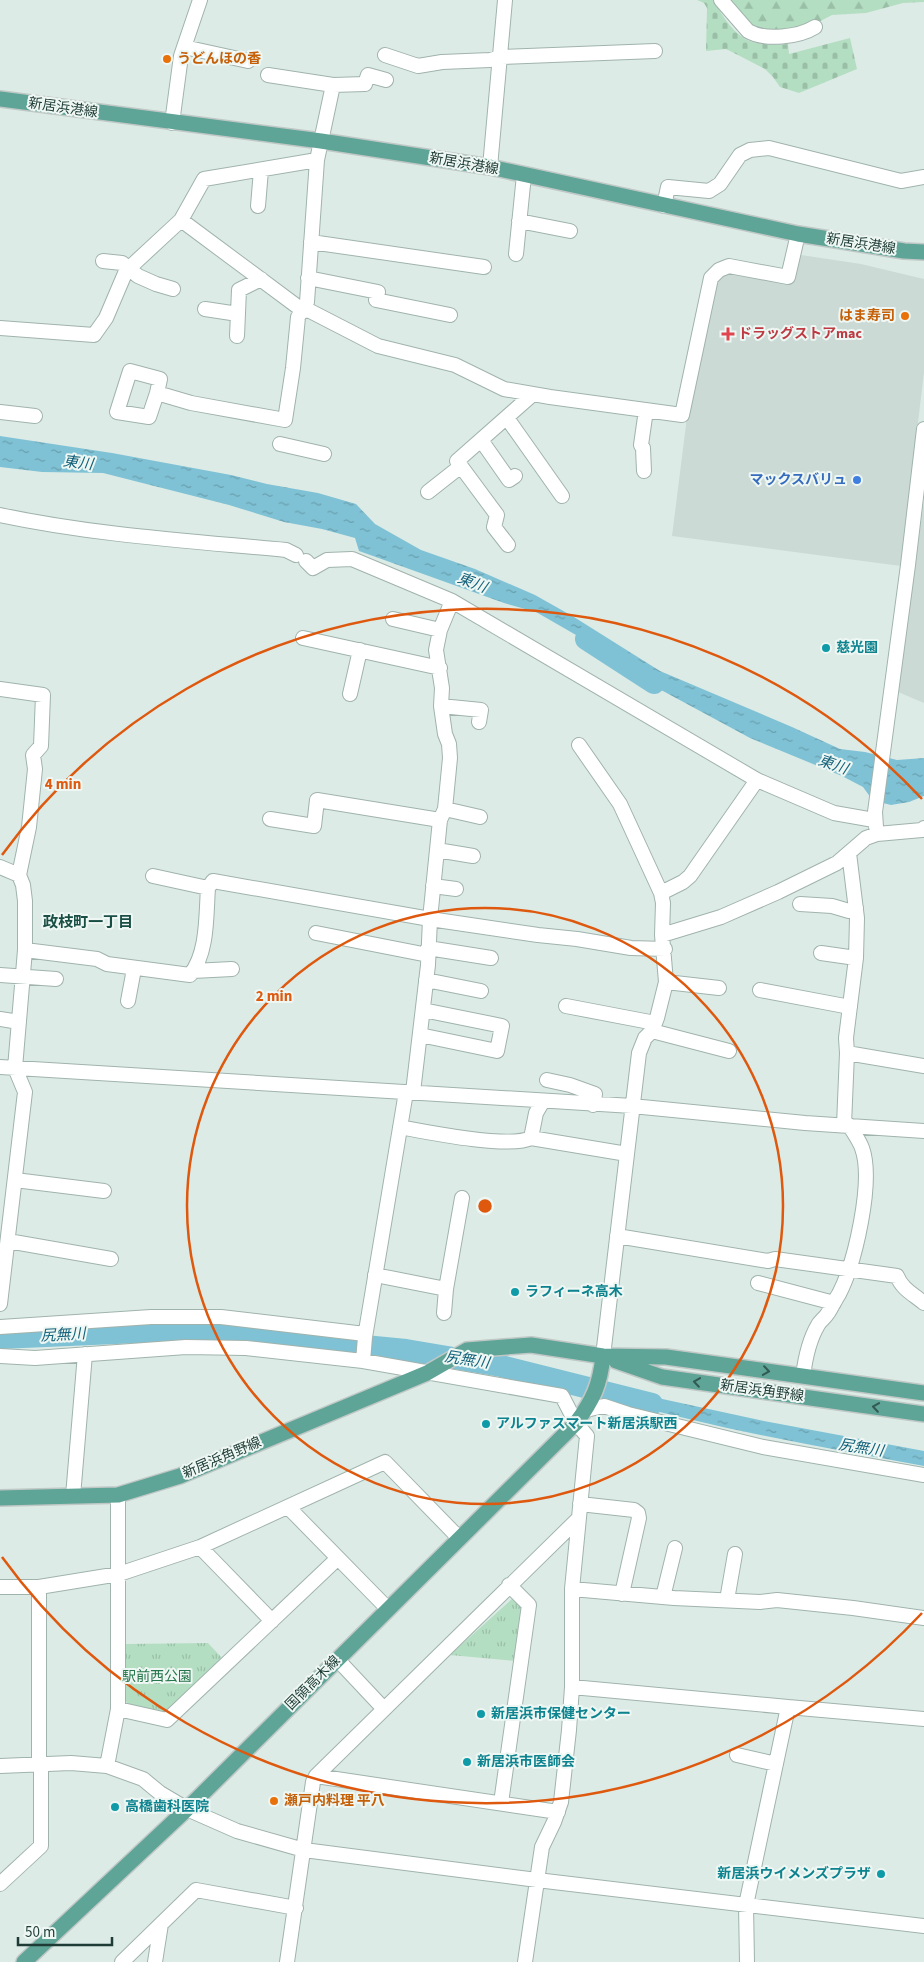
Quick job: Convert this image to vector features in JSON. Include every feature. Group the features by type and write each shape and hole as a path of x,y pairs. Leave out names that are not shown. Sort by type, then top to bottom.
{"main road":[{"name":"新居浜港線","path":"0,99 321,141 490,167 798,234 904,251 924,252"},
{"name":"新居浜角野線","path":"0,1498 118,1495 180,1476 430,1371 468,1350 531,1345 603,1356 666,1357 924,1393"},
{"name":"新居浜角野線","path":"603,1356 662,1377 924,1414"},
{"name":"国領高木線","path":"24,1962 187,1809 576,1423 586,1410 600,1380 603,1356"}],"street":[{"path":"172,122 181,56 200,0"},
{"path":"490,167 505,0"},
{"path":"721,0 748,31 754,34 782,36 807,32 815,27"},
{"path":"184,47 248,61"},
{"path":"385,55 418,66 442,62 490,60 501,56 655,51"},
{"path":"268,75 333,84 365,84 368,75 386,80"},
{"path":"324,454 279,449 293,368 298,317 307,302 317,160 333,84"},
{"path":"664,206 668,187 709,191 720,184 740,155 750,150 769,148 901,181 924,177"},
{"path":"0,328 94,335 106,318 126,271 181,220 204,179 317,160"},
{"path":"258,206 261,170"},
{"path":"516,254 524,175"},
{"path":"181,220 302,310 310,311 378,346 455,365 504,389 682,415 711,278 719,270 729,266 788,277 798,234"},
{"path":"519,220 570,231"},
{"path":"311,242 484,267"},
{"path":"103,261 122,263 138,276 173,289"},
{"path":"308,278 378,292 376,300 450,315"},
{"path":"237,336 239,290 261,279"},
{"path":"205,308 238,314"},
{"path":"157,393 191,403 285,420"},
{"path":"508,545 494,527 497,515 457,461 533,394"},
{"path":"644,471 643,448 641,445 646,410"},
{"path":"0,412 35,416"},
{"path":"506,418 562,496"},
{"path":"25,950 97,959 107,964 134,969 190,975 196,968 203,945 208,888 213,881 430,919 631,948 664,942 778,892 837,862 866,838 875,822 924,429"},
{"path":"481,440 508,480"},
{"path":"428,492 461,466"},
{"path":"0,515 39,524 155,538 286,550 301,558 313,568 327,560 352,560 452,601 758,780 834,813 922,830 924,828"},
{"path":"363,1358 365,1335 400,1127 409,1092 423,1010 433,886 450,758 441,706 442,688 436,650 440,630 452,601"},
{"path":"393,619 440,630"},
{"path":"303,638 440,668"},
{"path":"350,694 360,650"},
{"path":"0,689 43,695 41,746 32,755 34,769 29,827 19,875 23,885 25,901 25,950 15,1068 24,1092 0,1304"},
{"path":"441,706 481,710 479,722"},
{"path":"580,745 620,804 661,893 666,982 653,1027 645,1038 639,1053 603,1356"},
{"path":"661,893 683,882 690,876 758,780"},
{"path":"270,819 314,826 317,800 480,817"},
{"path":"437,850 473,856"},
{"path":"803,1376 805,1360 818,1325 834,1303 848,1270 858,1234 865,1180 862,1147 846,1125 846,1038 856,958 856,908 849,853"},
{"path":"0,867 19,875"},
{"path":"153,876 208,888"},
{"path":"433,886 456,889"},
{"path":"800,904 832,906 849,911 856,908"},
{"path":"316,933 428,951 491,958"},
{"path":"821,953 856,958"},
{"path":"128,1001 134,969"},
{"path":"194,971 232,969"},
{"path":"0,975 56,979"},
{"path":"426,980 481,991"},
{"path":"666,982 719,988"},
{"path":"760,990 850,1007"},
{"path":"566,1006 653,1027 729,1051"},
{"path":"420,1035 497,1051 502,1026 423,1010"},
{"path":"0,1019 19,1022"},
{"path":"847,1052 924,1066"},
{"path":"0,1067 632,1106 924,1131"},
{"path":"547,1080 570,1085 595,1094 593,1105"},
{"path":"531,1138 536,1113 543,1101"},
{"path":"400,1127 502,1142 526,1141 531,1138 626,1154"},
{"path":"15,1180 104,1191"},
{"path":"444,1313 446,1289 462,1198"},
{"path":"617,1236 768,1261 775,1259 897,1276 899,1282 908,1292 924,1302"},
{"path":"8,1242 111,1259"},
{"path":"376,1275 446,1289"},
{"path":"758,1283 834,1303"},
{"path":"0,1327 151,1317 222,1317 365,1335"},
{"path":"0,1356 35,1358 186,1347 246,1348 363,1358 562,1396 576,1423 587,1436 572,1589 572,1687 561,1802 542,1847 525,1962"},
{"path":"74,1496 84,1354"},
{"path":"586,1410 604,1406 628,1414 764,1447 924,1475"},
{"path":"0,1587 39,1587 119,1574 200,1548 385,1462 459,1538"},
{"path":"107,1766 118,1709 118,1495"},
{"path":"580,1504 634,1510 638,1513 639,1518 622,1594"},
{"path":"288,1506 388,1609"},
{"path":"287,1962 312,1782 509,1585 578,1519"},
{"path":"200,1548 272,1621"},
{"path":"663,1597 675,1548"},
{"path":"727,1600 735,1554"},
{"path":"118,1709 167,1720 338,1558"},
{"path":"501,1803 529,1605 509,1585"},
{"path":"0,1884 41,1846 39,1587"},
{"path":"572,1589 663,1597 760,1602 777,1600 924,1618"},
{"path":"337,1659 384,1709"},
{"path":"572,1687 924,1719"},
{"path":"747,1962 746,1905 788,1707"},
{"path":"737,1755 776,1764"},
{"path":"0,1766 71,1763 107,1766 142,1779 160,1793 187,1809 237,1831 304,1850 924,1926"},
{"path":"316,1776 558,1812"},
{"path":"122,1962 196,1890 296,1908"},
{"path":"156,1962 161,1924"}],"shaded area":[{"path":"801,255 861,264 924,279 924,372 901,566 672,536 687,417 717,279 730,272 740,272 793,282"},
{"path":"924,500 924,703 898,692"}],"green space":[{"path":"697,0 714,0 730,25 747,40 775,45 788,44 789,54 850,38 857,69 799,93 780,87 765,69 726,49 706,51 707,8 704,3"},
{"path":"724,0 924,0 924,2 903,3 866,13 832,15 811,26 760,33"},
{"path":"514,1597 523,1604 515,1661 450,1655"},
{"name":"駅前西公園","path":"208,1643 223,1659 170,1712 139,1708 124,1700 125,1644"}],"water":[{"path":"0,436 112,453 231,475 267,484 318,493 356,504 375,524 421,550 475,569 535,595 660,671 840,749 865,752 897,760 924,758 924,796 909,802 891,805 879,802 871,798 863,787 842,776 750,738 650,684 623,662 536,612 504,603 359,551 355,538 322,529 284,522 229,505 103,473 42,472 0,467"},
{"path":"630,1392 764,1421 924,1451 924,1466 732,1429 618,1401"}],"waterway":[{"name":"東川","path":"586,639 654,683"},
{"name":"尻無川","path":"0,1338 162,1331 251,1335 406,1350 501,1366 652,1404"}],"place":[{"name":"うどんほの香","path":"167,59"},
{"name":"はま寿司","path":"905,316"},
{"name":"ドラッグストアmac","path":"728,334"},
{"name":"マックスバリュ","path":"857,480"},
{"name":"慈光園","path":"826,648"},
{"name":"ラフィーネ高木","path":"515,1292"},
{"name":"アルファスマート新居浜駅西","path":"486,1424"},
{"name":"新居浜市保健センター","path":"481,1714"},
{"name":"新居浜市医師会","path":"467,1762"},
{"name":"瀬戸内料理 平八","path":"274,1801"},
{"name":"高橋歯科医院","path":"115,1807"},
{"name":"新居浜ウイメンズプラザ","path":"881,1874"}],"district":[{"name":"政枝町一丁目","path":"88,922"}]}
